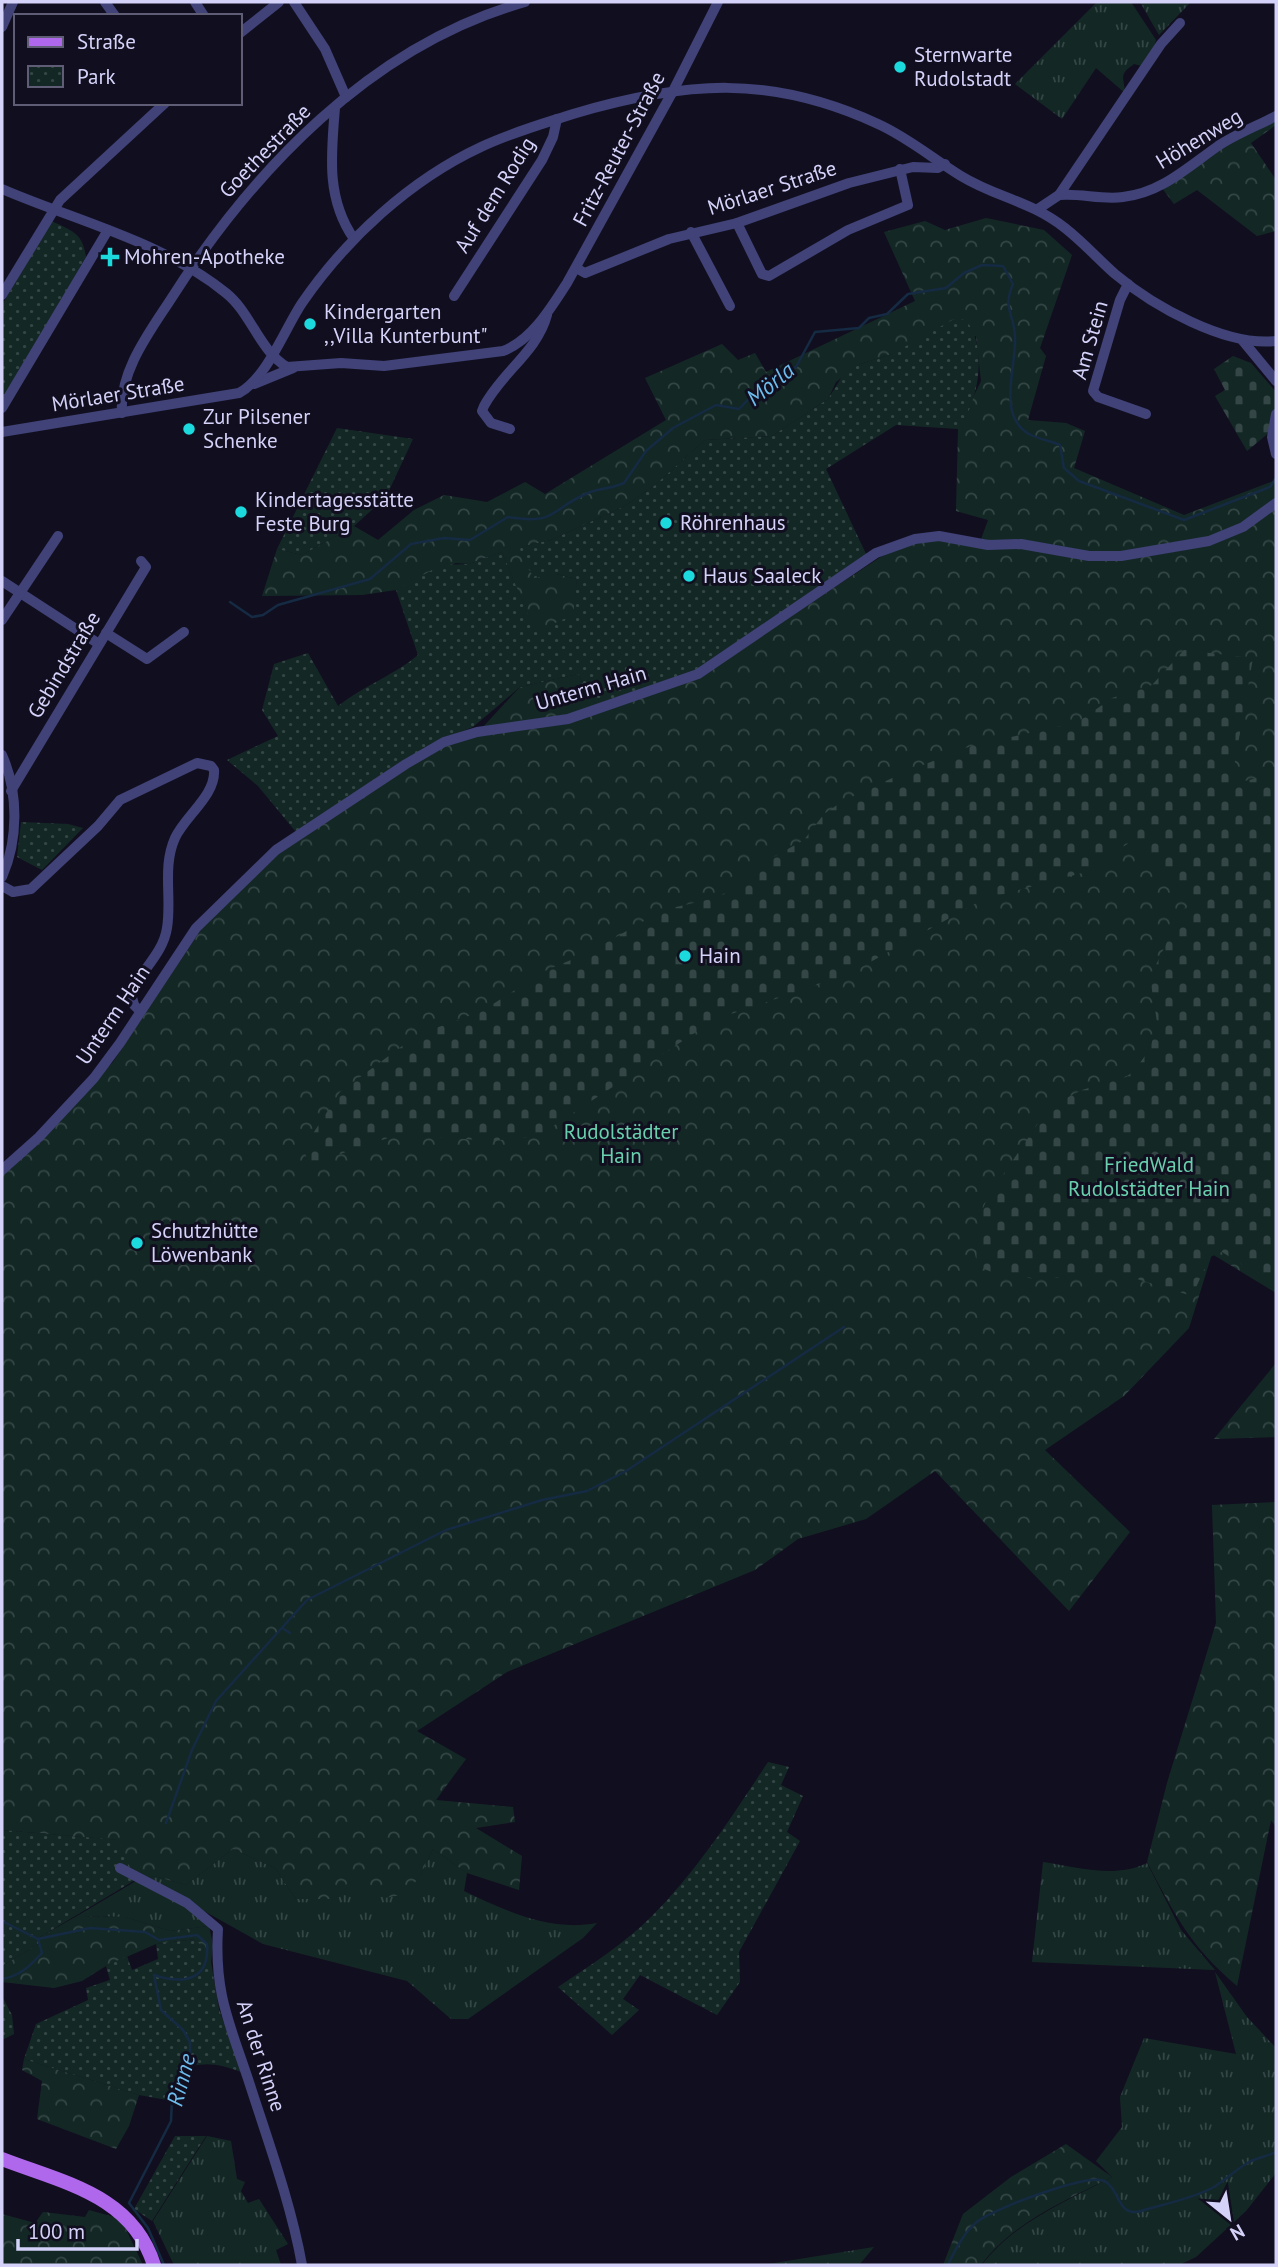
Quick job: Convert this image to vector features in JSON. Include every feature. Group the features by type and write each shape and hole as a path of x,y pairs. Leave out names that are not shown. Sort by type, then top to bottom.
{"main road":[{"path":"2,2159 93,2195 119,2209 141,2234 154,2265"}],"street":[{"path":"2,27 13,2"},
{"path":"242,31 279,2"},
{"path":"294,2 325,49 346,97"},
{"name":"Goethestraße","path":"122,413 121,402 129,373 146,338 190,269 242,199 297,141 346,97 451,30 494,10 525,2"},
{"name":"Fritz-Reuter-Straße","path":"548,312 576,268 673,91 718,2"},
{"path":"1038,209 1059,195 1161,44 1180,23"},
{"path":"251,384 302,303 354,239 396,201 457,159 498,139 613,103 673,91 742,87 779,90 821,101 881,125 919,145 971,182 1038,209 1128,284 1189,319 1242,341 1276,341"},
{"path":"2,295 53,211 70,189 162,105"},
{"path":"335,108 332,188 340,220 354,239"},
{"name":"Höhenweg","path":"1059,195 1076,194 1100,200 1149,190 1189,169 1220,145 1276,116"},
{"name":"Auf dem Rodig","path":"456,290 542,160 554,136 557,119"},
{"name":"Mörlaer Straße","path":"576,268 585,273 691,232 737,223 798,200 900,169 938,168 944,164"},
{"path":"737,223 762,274 769,276 848,230 908,205 900,169"},
{"path":"2,189 53,211 108,230 190,269 235,301 282,365 293,368"},
{"path":"2,408 108,230"},
{"path":"691,232 730,306"},
{"name":"Am Stein","path":"1128,284 1120,300 1093,391 1098,397 1146,414"},
{"path":"251,384 293,368 341,363 407,365 503,351 516,347 548,312"},
{"path":"510,429 491,423 482,411 512,367 538,340 548,312"},
{"path":"1242,341 1276,382"},
{"name":"Mörlaer Straße","path":"2,432 239,393 251,384"},
{"path":"1276,414 1272,438 1276,454"},
{"name":"Unterm Hain","path":"2,1170 39,1137 94,1078 195,928 276,849 444,742 477,732 568,719 698,674 876,553 895,544 939,536 988,545 1021,544 1089,556 1121,556 1209,541 1243,527 1276,503"},
{"path":"2,620 58,536"},
{"name":"Gebindstraße","path":"11,791 146,567 141,561"},
{"path":"2,582 99,644"},
{"path":"106,633 149,662 184,632"},
{"path":"2,877 13,853 11,791 4,761 25,765"},
{"path":"2,887 13,892 31,889 128,794 197,763 211,766 215,778 213,784 170,849 167,928 155,959 131,993 134,1005 140,1011"},
{"name":"An der Rinne","path":"120,1868 187,1903 218,1929 216,1964 223,2010 270,2145 302,2265"}],"green space":[{"path":"1097,2 1131,2 1156,40 1154,47 1142,66 1134,64 1124,74 1125,93 1096,68 1062,119 1015,84"},
{"path":"1140,2 1191,2 1159,35"},
{"path":"1276,112 1276,125 1251,143 1276,180 1276,231 1257,236 1197,190 1174,204 1162,188"},
{"name":"Rudolstädter Hain","path":"986,218 1044,230 1072,255 1040,348 1046,356 1028,420 1066,423 1085,431 1074,468 1184,515 1276,480 1276,1293 1212,1254 1189,1328 1124,1396 1045,1450 1130,1532 1069,1611 935,1471 866,1519 798,1539 755,1570 507,1672 417,1731 466,1759 436,1800 513,1807 515,1822 476,1828 522,1856 519,1890 467,1873 433,1849 420,1876 406,1894 385,1898 349,1880 338,1899 296,1899 275,1868 233,1849 186,1885 154,1876 145,1878 129,1867 118,1840 2,1830 2,1173 113,1062 206,922 281,848 423,757 482,728 520,687 578,674 599,710 728,657 893,549 927,539 979,545 988,520 956,511 958,429 981,381 976,336 892,354 860,364 836,382 828,399 772,436 705,440 654,486 623,507 551,540 521,547 556,574 577,579 574,615 535,633 502,552 469,564 456,563 396,590 362,595 262,596 277,549 302,555 354,526 378,540 414,510 444,495 487,502 525,482 545,494 666,420 645,378 722,344 738,360 755,353 766,372 915,301 884,232 925,221 945,230"},
{"path":"51,221 79,237 86,257 2,402 2,305"},
{"path":"954,319 966,320 973,332 979,360 976,390 958,429 896,425 826,469 867,556 696,670 596,705 578,674 520,687 473,727 440,740 296,832 258,786 227,760 278,736 262,710 274,664 308,653 338,706 418,655 396,590 441,565 469,564 502,552 535,632 573,615 577,579 556,574 534,578 521,556 520,547 551,540 623,507 654,486 705,440 772,436 828,399 843,375 860,364 892,354"},
{"path":"1233,356 1251,363 1276,392 1276,427 1247,451 1215,396 1225,390 1214,369"},
{"path":"337,428 413,439 386,497 354,526 302,555 277,549"},
{"name":"FriedWald Rudolstädter Hain","path":"1184,650 1253,658 1231,784 1267,776 1276,780 1276,1286 1222,1252 1210,1257 1192,1296 1121,1274 1037,1279 997,1274 984,1269 977,1262 974,1250 980,1215 988,1197 1049,1107 1082,1090 1126,1077 1134,1071 1150,1049 1157,1022 1151,984 1155,967 1184,908 1195,905 1198,898 1129,843 1082,873 982,900 847,975 716,1019 538,1136 491,1141 400,1134 310,1164 303,1149 340,1092 417,1035 482,1011 547,970 590,952 663,910 711,899 730,891 770,859 804,840 824,814 843,801 971,746 1078,722 1112,698 1152,685"},
{"path":"21,822 68,824 83,828 42,870 17,857"},
{"path":"1276,1363 1276,1437 1214,1439"},
{"path":"1276,1502 1276,1827 1271,1820 1237,1986 1195,1943 1147,1862 1167,1783 1216,1623 1212,1505"},
{"path":"768,1762 789,1767 781,1785 803,1796 787,1832 800,1841 739,1952 740,1982 717,2015 640,1975 623,1999 639,2010 612,2035 558,1987 630,1936 668,1899 714,1842"},
{"path":"2,1830 119,1840 135,1880 40,1937 38,1944 2,1966"},
{"path":"233,1849 275,1868 296,1899 349,1879 420,1876 433,1849 467,1873 464,1891 496,1906 528,1918 562,1925 597,1923 583,1938 468,2019 451,2019 407,1981 263,1944 145,1878 154,1876 186,1885"},
{"path":"1043,1862 1109,1871 1135,1868 1147,1863 1181,1930 1215,1970 1032,1962"},
{"path":"136,1881 186,1906 209,1926 170,1931 125,1917 77,1916"},
{"path":"77,1916 125,1917 170,1931 209,1926 213,1945 211,1962 203,1960 196,1939 156,1944 106,1966 82,1981 54,1988 2,1982 2,1966 38,1944 40,1937"},
{"path":"196,1939 202,1948 203,1959 211,1962 219,2009 241,2072 212,2064 183,2069 167,2100 139,2095 24,2059 36,2024 88,2000 86,1988 110,1980 106,1966 127,1956 132,1970 158,1959 156,1944"},
{"path":"1215,1972 1247,2017 1276,2048 1276,2173 1246,2211 1196,2257 1179,2265 982,2265 995,2250 1025,2225 1112,2177 1096,2161 1122,2127 1120,2097 1144,2038 1236,2054"},
{"path":"2,1996 12,2015 14,2034 2,2040"},
{"path":"24,2059 139,2095 129,2126 116,2149 37,2119 42,2081 22,2070"},
{"path":"175,2136 206,2136 152,2221 134,2209"},
{"path":"207,2136 231,2141 237,2179 245,2182 241,2191 248,2203 259,2199 288,2244 276,2250 281,2265 174,2265 153,2221"},
{"path":"1066,2144 1112,2177 1024,2225 994,2250 981,2265 943,2265 963,2214 1011,2177"},
{"path":"89,2210 121,2219 143,2265 2,2265 2,2214 35,2223 43,2212 85,2217"},
{"path":"874,2247 859,2265 762,2265"}],"waterway":[{"name":"Mörla","path":"230,602 252,617 263,615 278,605 370,579 411,544 444,538 470,540 508,517 545,517 588,493 624,483 646,451 673,428 716,405 739,409 768,379 796,367 815,332 859,328 869,318 887,314 908,294 946,288 964,273 982,265 1003,266 1013,284 1009,300 1015,336 1010,389 1013,415 1019,426 1029,434 1060,445 1064,468 1079,481 1184,520 1270,487 1276,478"},
{"path":"166,1823 192,1750 216,1701 307,1600 446,1530 542,1500 587,1491 626,1471 844,1327"},
{"path":"282,1628 290,1633"},
{"name":"Rinne","path":"2,1921 38,1939 90,1928 145,1932 159,1940 197,1935 207,1944 204,1965 193,1977 175,1979 154,1975 161,2010 183,2030 190,2042 190,2059 172,2099 171,2121 129,2203 148,2228 164,2265"},
{"name":"Rinne","path":"2,1979 24,1970 42,1953 38,1939"},
{"path":"948,2265 964,2236 978,2221 1061,2187 1079,2182 1104,2181 1127,2210 1141,2211 1204,2192 1251,2161 1276,2152"}],"place":[{"name":"Sternwarte Rudolstadt","path":"900,67"},
{"name":"Mohren-Apotheke","path":"110,257"},
{"name":"Kindergarten ,,Villa Kunterbunt\"","path":"310,324"},
{"name":"Zur Pilsener Schenke","path":"189,429"},
{"name":"Kindertagesstätte Feste Burg","path":"241,512"},
{"name":"Röhrenhaus","path":"666,523"},
{"name":"Haus Saaleck","path":"689,576"},
{"name":"Hain","path":"685,956"},
{"name":"Schutzhütte Löwenbank","path":"137,1243"}]}
